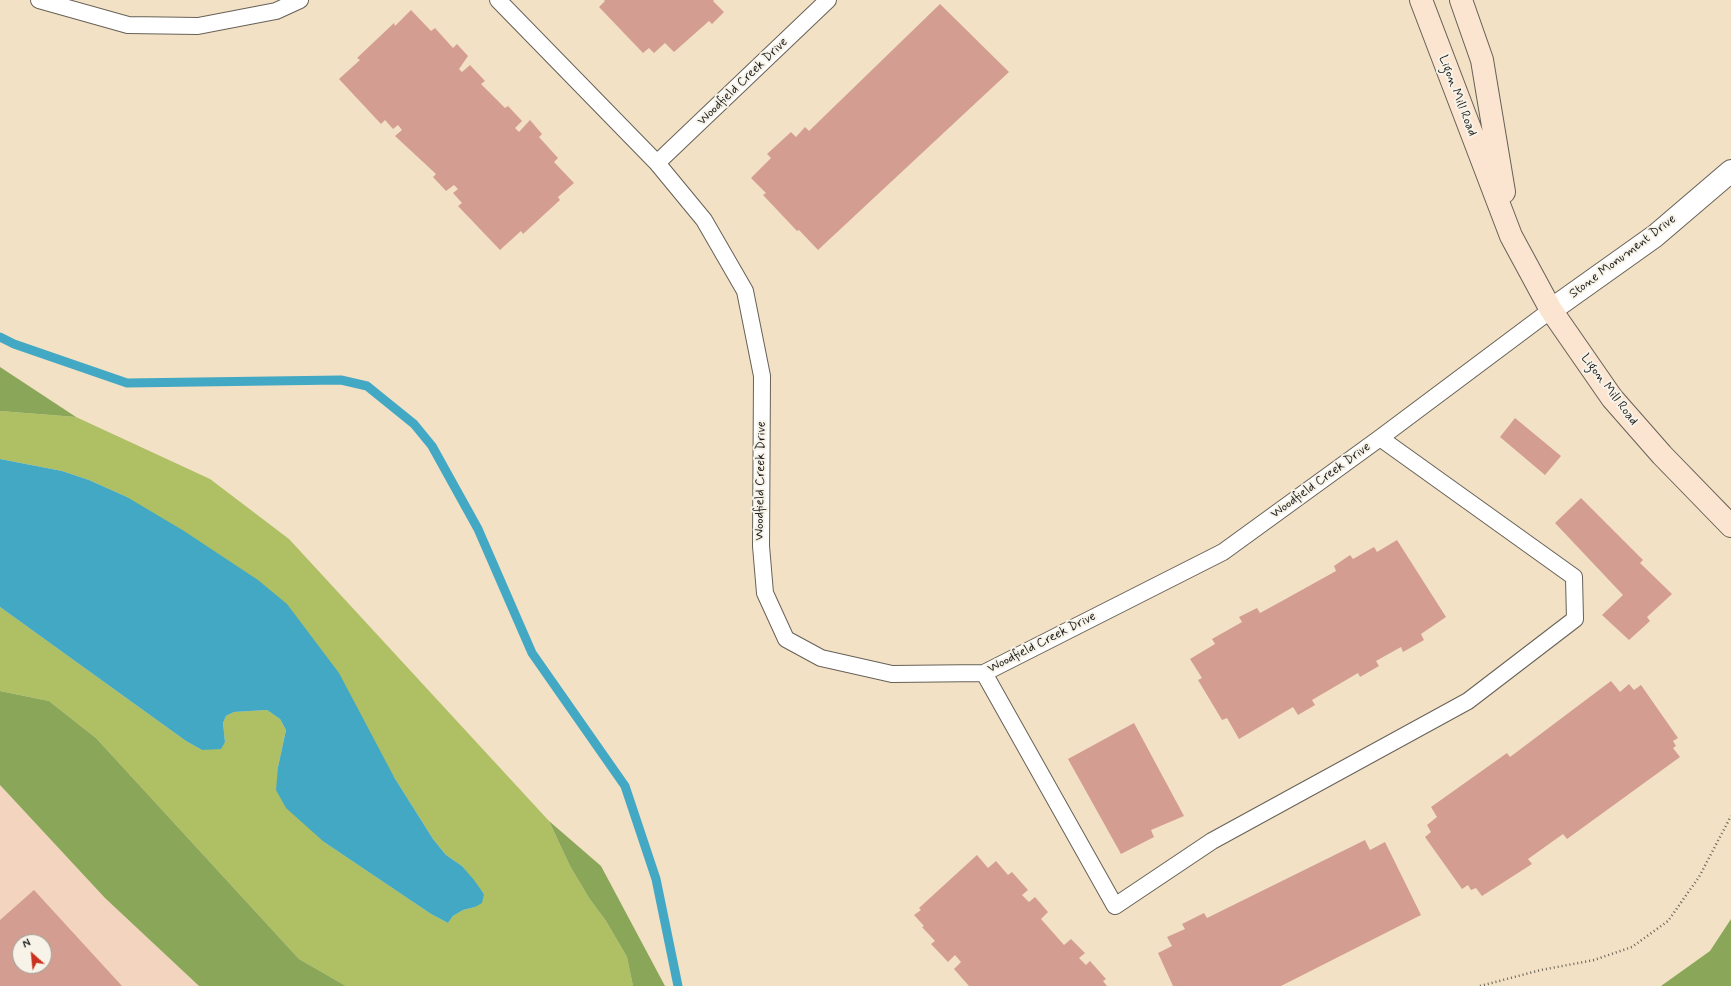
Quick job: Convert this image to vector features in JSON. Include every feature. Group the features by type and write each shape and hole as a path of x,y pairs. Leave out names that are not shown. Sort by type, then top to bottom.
{"main road":[{"name":"Ligon Mill Road","path":"1421,0 1511,236 1551,310 1612,398 1662,455 1731,526"},
{"name":"Ligon Mill Road","path":"1461,0 1482,60 1511,236"}],"street":[{"name":"Stone Monument Drive","path":"1551,310 1655,236 1731,171"}],"lane":[{"path":"38,0 128,25 198,26 276,11 300,0"},
{"name":"Woodfield Creek Drive","path":"498,0 657,164 704,220 744,291 762,376 761,546 765,593 786,639 821,658 892,674 984,673 1223,552 1380,438 1551,310"},
{"name":"Woodfield Creek Drive","path":"657,164 828,0"},
{"path":"984,673 1115,906 1212,841 1468,701 1575,618 1574,577 1380,438"}],"path":[{"path":"1480,986 1540,970 1594,960 1632,947 1668,921 1700,877 1731,816"}],"shaded area":[{"path":"0,785 105,898 199,986 0,986"}],"green space":[{"path":"0,367 76,417 0,411"},
{"path":"0,411 76,417 210,479 289,539 549,821 570,866 589,898 606,921 627,957 633,986 346,986 299,959 96,738 49,701 0,691 0,607 186,741 202,750 225,742 223,723 226,716 234,712 267,710 280,719 286,730 278,767 324,842 431,914 448,923 453,916 463,910 475,907 484,894 462,866 446,855 433,839 394,777 127,497 89,480 62,471 0,459"},
{"path":"0,691 49,701 96,738 299,959 346,986 199,986 105,898 0,785"},
{"path":"549,821 601,866 665,986 633,986 627,957 606,921 589,898 570,866"},
{"path":"1731,919 1731,986 1661,986 1710,951"}],"water":[{"path":"0,459 62,471 89,480 127,497 184,531 258,580 287,604 339,673 394,777 433,839 446,855 462,866 484,894 482,903 475,907 463,910 453,916 448,923 431,914 324,842 286,808 276,790 278,767 286,730 280,719 267,710 234,712 226,716 223,723 225,742 221,749 202,750 186,741 0,607"}],"building":[{"path":"604,0 714,0 713,1 724,12 712,24 709,21 674,52 665,43 654,53 649,48 643,53 599,7 605,1"},
{"path":"940,4 1009,72 818,250 799,230 797,231 763,195 766,193 751,178 771,158 767,154 791,132 796,137 805,127 809,131"},
{"path":"411,10 431,31 435,28 453,48 457,44 468,56 459,69 462,72 470,65 485,81 481,84 505,108 508,106 522,121 515,128 519,132 530,120 542,134 539,137 558,158 554,162 574,183 558,197 560,200 523,234 521,231 500,250 458,206 462,203 453,193 458,189 454,185 446,191 433,177 436,174 395,136 402,130 398,125 393,129 385,120 381,124 339,79 360,60 357,58 394,23 395,26"},
{"path":"1515,418 1561,456 1545,475 1500,437"},
{"path":"1581,498 1643,560 1640,563 1672,594 1647,617 1650,621 1629,640 1602,615 1623,595 1555,523"},
{"path":"1397,540 1446,617 1421,634 1424,640 1403,652 1401,647 1376,661 1379,666 1360,677 1358,673 1312,700 1315,705 1298,715 1293,707 1239,739 1227,718 1222,720 1198,680 1202,678 1190,659 1215,644 1212,639 1242,622 1239,617 1257,608 1260,613 1336,571 1334,566 1350,555 1353,559 1374,547 1377,552"},
{"path":"1611,681 1620,692 1629,684 1634,690 1641,685 1678,738 1673,741 1676,746 1673,748 1680,757 1567,839 1563,834 1528,859 1532,864 1482,896 1476,888 1471,890 1468,885 1462,889 1425,837 1431,832 1427,825 1437,817 1431,807 1507,753 1510,757"},
{"path":"1134,723 1184,816 1151,830 1154,837 1121,854 1068,759"},
{"path":"1365,840 1370,850 1385,842 1421,915 1281,986 1173,986 1158,953 1172,946 1167,937 1185,929 1182,924 1204,913 1207,918"},
{"path":"977,855 988,868 996,861 1008,875 1012,872 1028,890 1022,895 1029,902 1035,897 1048,912 1041,919 1064,945 1071,939 1085,953 1079,958 1086,965 1090,961 1106,979 1103,981 1107,986 969,986 954,969 961,962 955,955 948,962 931,944 935,941 922,927 924,926 914,915 921,910 919,908"},
{"path":"34,890 122,986 0,986 0,920"}],"waterway":[{"path":"0,337 14,344 127,383 341,380 367,386 414,424 432,446 478,529 532,653 625,786 656,879 678,986"}]}
